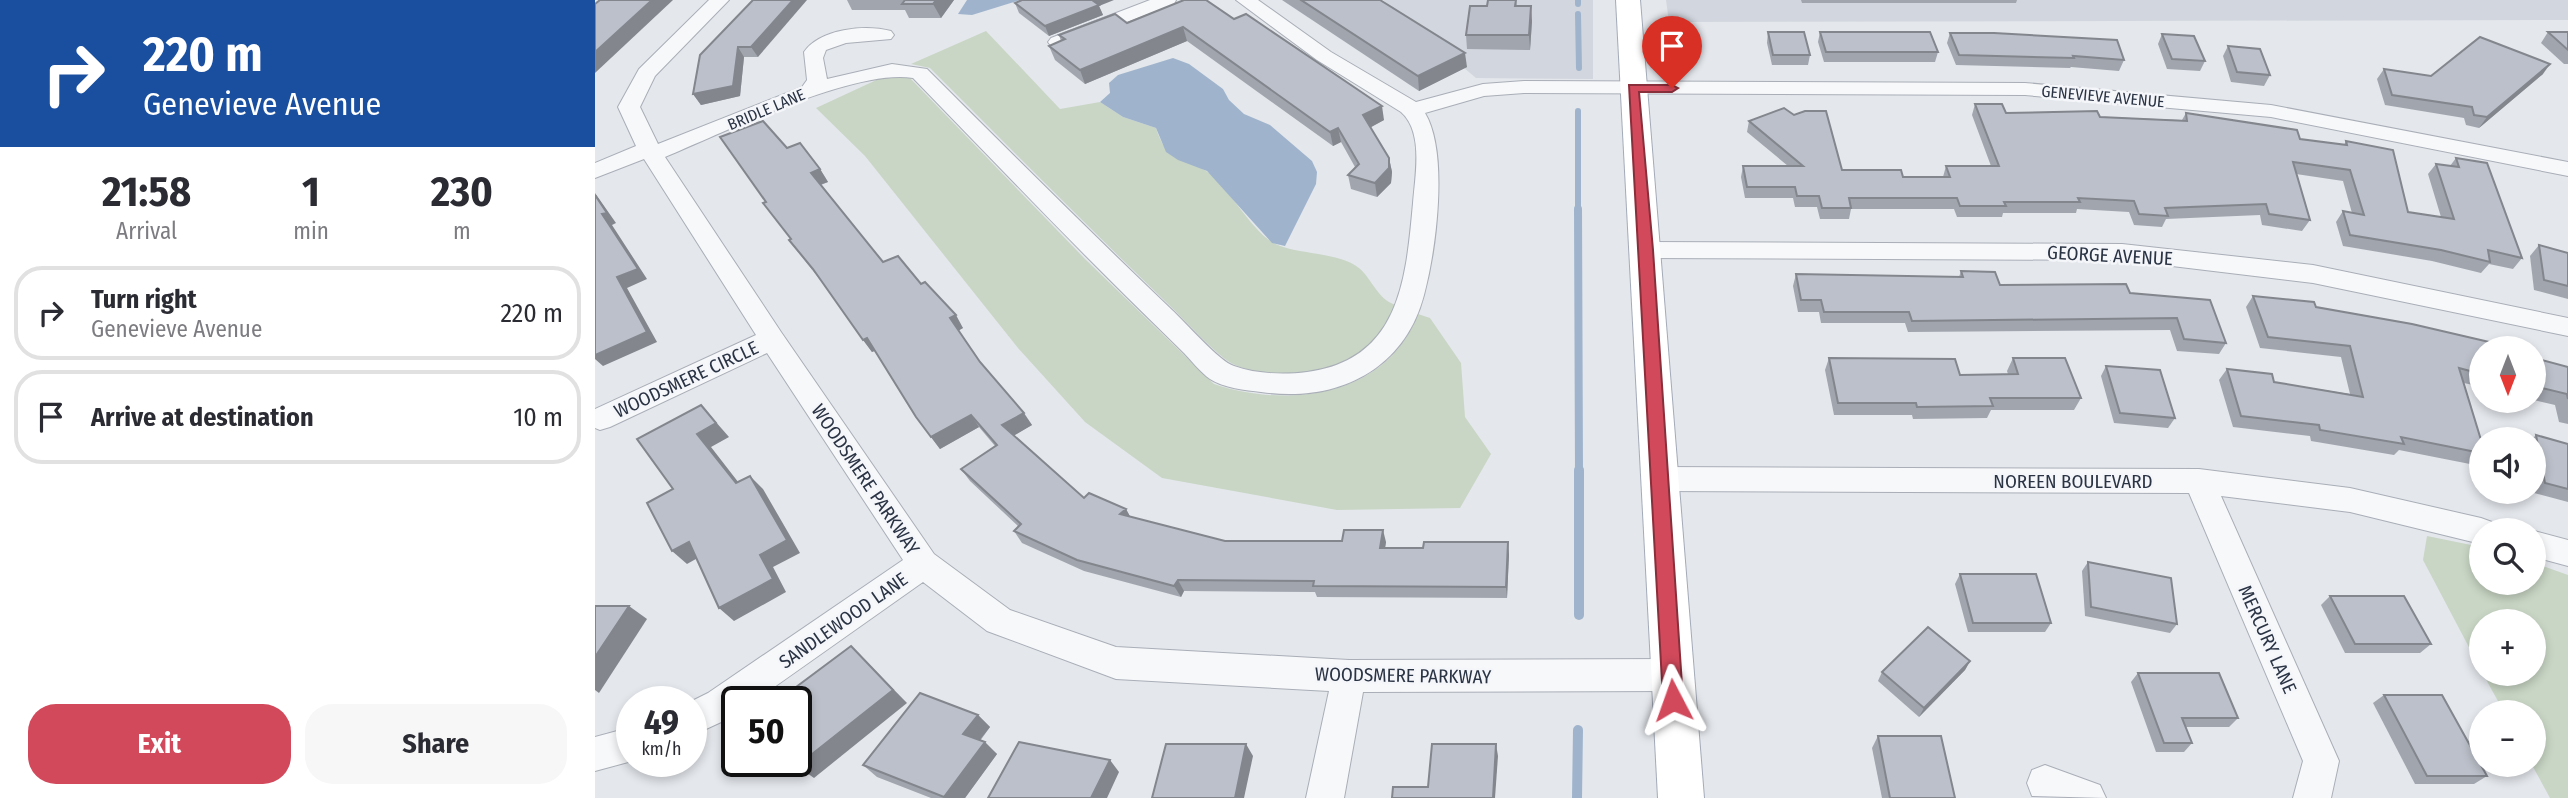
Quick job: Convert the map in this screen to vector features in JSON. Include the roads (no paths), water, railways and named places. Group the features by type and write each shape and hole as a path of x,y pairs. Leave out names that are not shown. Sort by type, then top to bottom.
{"main road":[{"path":"1628,0 1681,798"}],"street":[{"name":"WOODSMERE PARKWAY","path":"720,0 646,73 629,107 650,152 923,564 999,621 1116,663 1349,676 1671,675"},
{"path":"1058,42 1167,0"},
{"path":"809,91 878,70 897,69 920,73 1096,252 1221,373 1277,386 1312,383 1339,376 1369,362 1391,341 1402,322 1412,296 1425,198 1427,139 1413,110 1321,54 1245,0"},
{"name":"BRIDLE LANE","path":"595,171 795,99 809,91 817,80 813,59 818,46 839,38 884,35"},
{"name":"GENEVIEVE AVENUE","path":"1413,110 1483,90 1524,87 2025,89 2271,111 2568,169"},
{"name":"GEORGE AVENUE","path":"1646,250 2122,252 2312,274 2568,327"},
{"name":"WOODSMERE CIRCLE","path":"600,419 772,339"},
{"name":"NOREEN BOULEVARD","path":"1660,479 2199,481 2350,500 2469,528"},
{"name":"MERCURY LANE","path":"2199,481 2321,761 2312,798"},
{"path":"2546,547 2568,552"},
{"name":"SANDLEWOOD LANE","path":"707,711 720,705 923,564"},
{"path":"1325,798 1349,676"},
{"path":"595,754 616,748"},
{"path":"2045,783 2087,798"}],"water":[{"path":"967,0 1020,0 972,15 958,14"},
{"path":"1173,58 1189,64 1223,89 1229,100 1244,114 1270,125 1312,161 1317,172 1316,184 1285,246 1272,243 1207,171 1178,160 1166,152 1156,128 1123,117 1100,102 1110,93 1109,83 1118,75"}],"waterway":[{"path":"1578,14 1579,68"},
{"path":"1578,111 1578,209"},
{"path":"1578,209 1579,472"},
{"path":"1579,472 1579,615"},
{"path":"1577,798 1578,730"}]}
